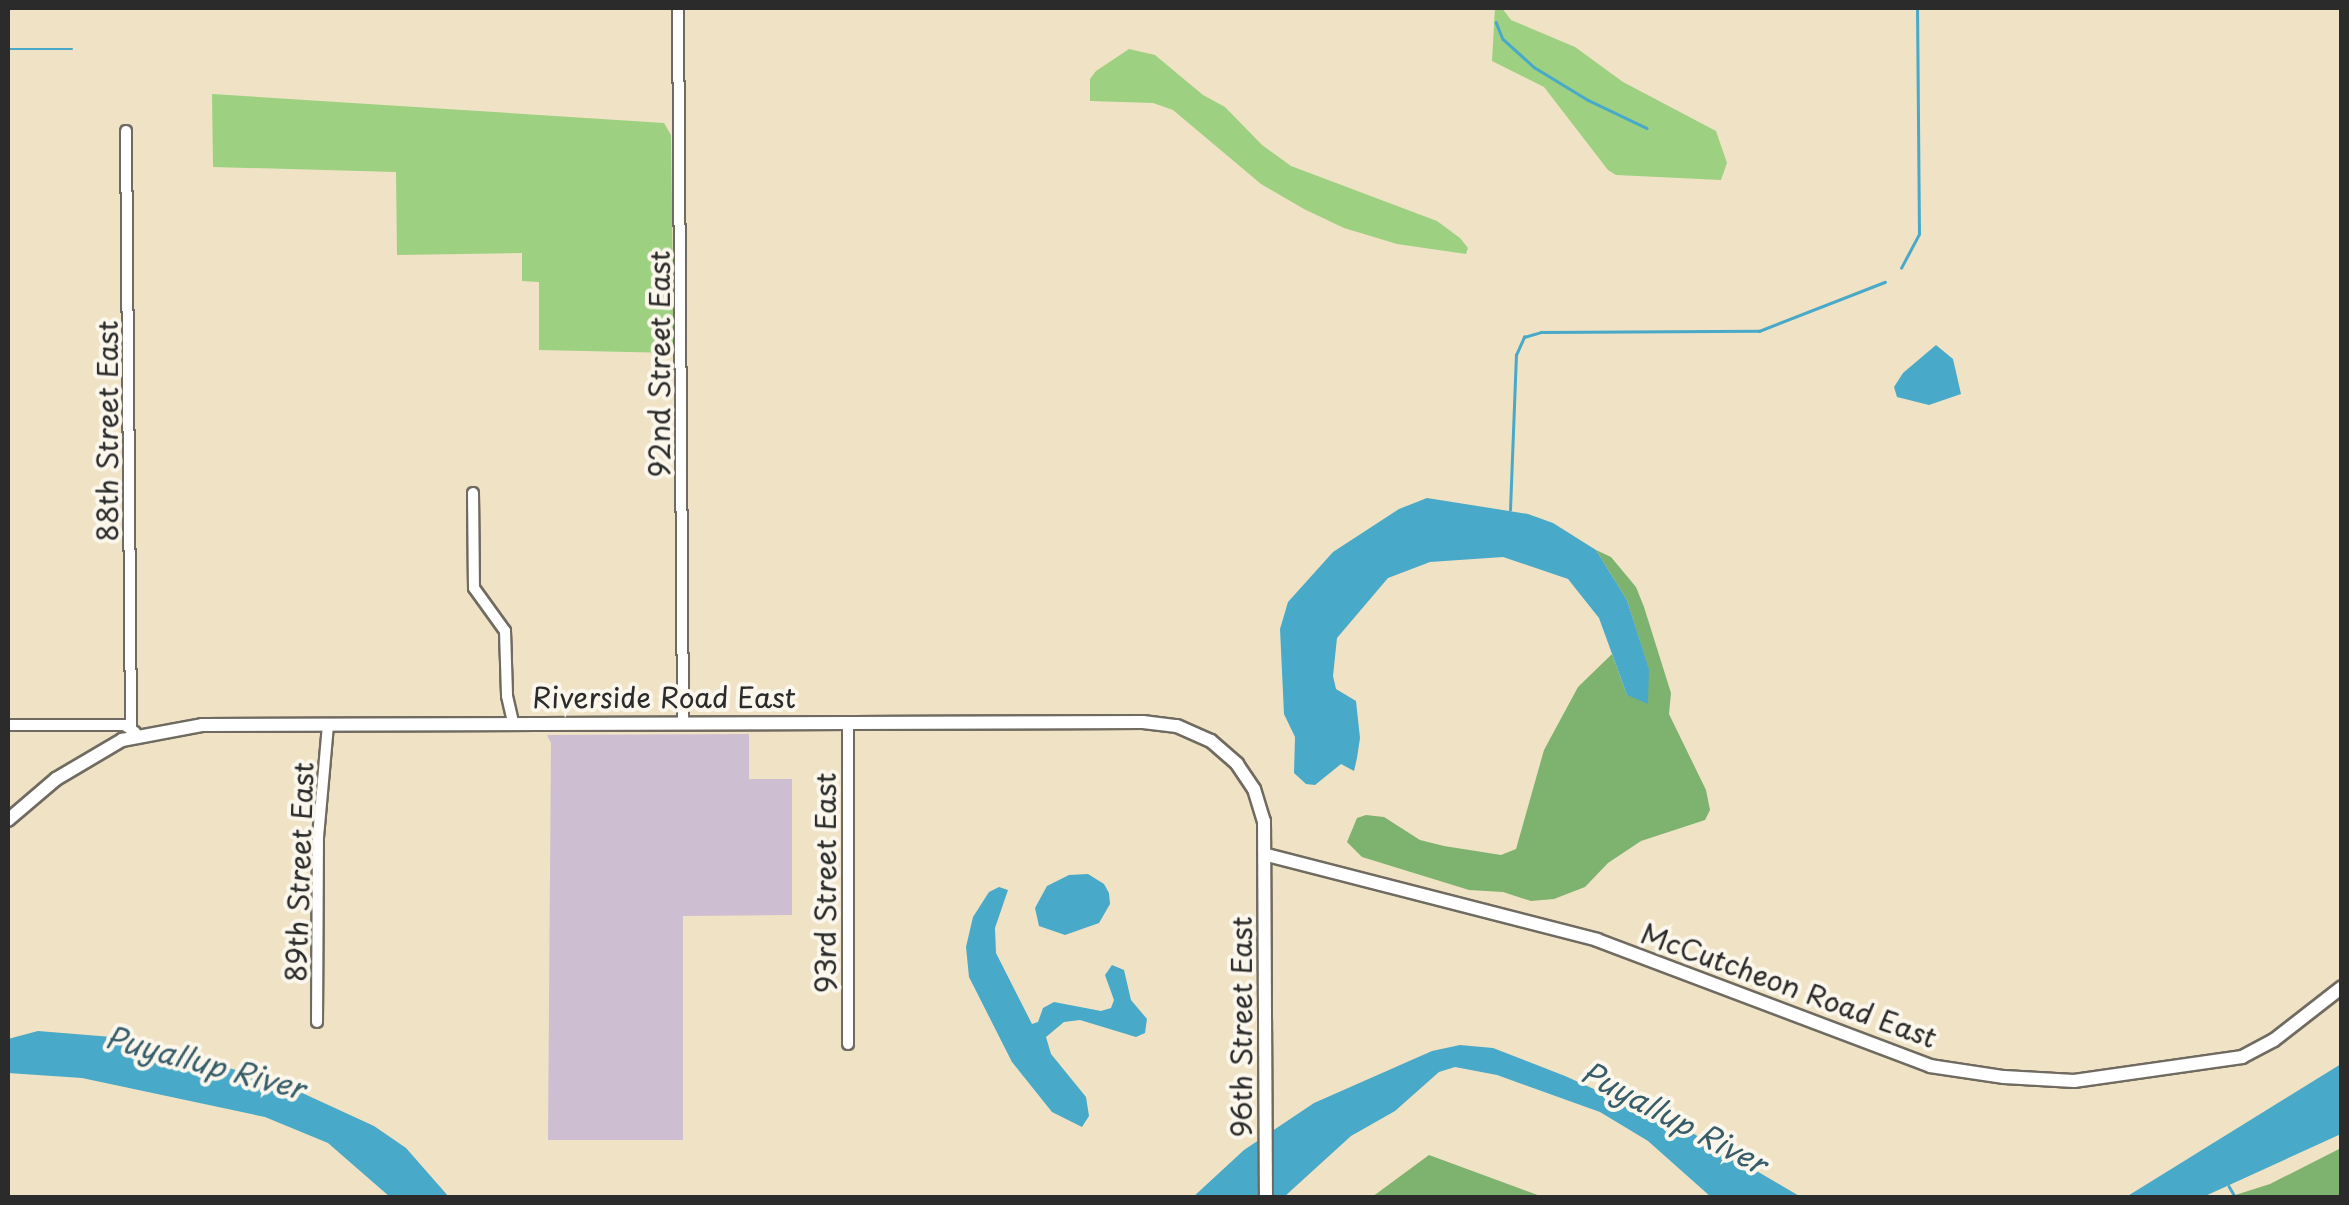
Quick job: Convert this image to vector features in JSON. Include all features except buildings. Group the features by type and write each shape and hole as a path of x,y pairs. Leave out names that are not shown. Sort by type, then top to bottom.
{"street":[{"name":"92nd Street East","path":"678,8 683,721"},
{"name":"88th Street East","path":"126,131 135,732"},
{"path":"473,493 474,588 505,631 507,696 513,722"},
{"name":"Riverside Road East","path":"8,820 56,779 135,732 202,724 1143,722 1176,726 1210,741 1236,764 1260,805 1266,856"},
{"name":"93rd Street East","path":"848,723 848,1044"},
{"name":"89th Street East","path":"318,1022 318,838 328,724"},
{"path":"8,725 124,725 135,732"},
{"name":"McCutcheon Road East","path":"1266,856 1597,940 1912,1060 2004,1077 2110,1078 2242,1057 2274,1040 2342,987"},
{"name":"96th Street East","path":"1266,856 1266,1198"}],"shaded area":[{"path":"749,734 749,779 792,779 792,915 683,916 683,1140 548,1140 551,743 547,735"}],"green space":[{"path":"1495,8 1502,8 1511,20 1575,47 1623,82 1716,131 1727,163 1721,180 1616,175 1608,170 1544,87 1492,61"},
{"path":"1129,49 1155,55 1203,95 1225,107 1262,145 1291,166 1437,221 1460,238 1468,248 1466,254 1397,244 1344,228 1304,209 1261,184 1173,110 1153,103 1090,101 1090,79 1096,71"},
{"path":"212,94 664,123 671,135 674,353 539,350 539,282 522,281 522,253 397,255 396,172 213,167"},
{"path":"1596,550 1611,557 1636,587 1671,693 1669,714 1706,790 1710,810 1705,820 1641,841 1608,863 1585,887 1554,899 1531,901 1503,892 1469,890 1362,857 1347,842 1357,818 1366,815 1384,817 1420,840 1444,846 1501,855 1516,849 1544,750 1578,687 1612,654 1627,695 1649,670 1627,600"},
{"path":"2341,1148 2341,1197 2229,1197 2270,1184"},
{"path":"1429,1155 1543,1197 1372,1197"}],"water":[{"path":"1936,345 1953,359 1961,394 1929,405 1897,397 1894,387 1903,373"},
{"path":"1427,498 1528,514 1553,523 1596,550 1627,600 1649,669 1648,704 1627,695 1599,618 1568,579 1503,557 1430,562 1388,578 1337,638 1333,676 1336,689 1356,701 1360,738 1357,758 1354,771 1341,764 1315,785 1306,784 1294,773 1295,737 1284,714 1280,629 1288,602 1333,552 1399,509"},
{"path":"1088,874 1104,884 1109,893 1110,904 1099,923 1065,935 1039,926 1035,908 1047,886 1069,875"},
{"path":"999,887 1008,890 995,928 996,953 1032,1024 1038,1022 1043,1008 1054,1002 1101,1011 1111,1008 1114,1000 1105,975 1112,965 1124,970 1131,1000 1147,1019 1145,1033 1136,1037 1080,1020 1064,1022 1046,1037 1051,1054 1086,1097 1089,1116 1082,1127 1052,1112 1012,1062 969,977 966,947 973,917 989,892"},
{"name":"Puyallup River","path":"38,1031 112,1037 274,1080 374,1126 406,1148 449,1197 390,1197 328,1143 265,1117 82,1078 8,1073 8,1039"},
{"path":"1460,1045 1493,1048 1565,1076 1694,1134 1801,1197 1711,1197 1648,1141 1600,1112 1497,1075 1455,1067 1439,1072 1395,1111 1351,1136 1284,1197 1192,1198 1244,1150 1314,1103 1432,1051"},
{"path":"2341,1064 2341,1134 2203,1197 2126,1197"}],"waterway":[{"path":"1901,268 1919,234 1917,8"},
{"path":"1496,22 1503,39 1534,67 1588,100 1647,128"},
{"path":"8,49 72,49"},
{"path":"1510,510 1516,355 1524,337 1541,332 1759,331 1885,282"},
{"path":"2229,1186 2236,1198"}]}
